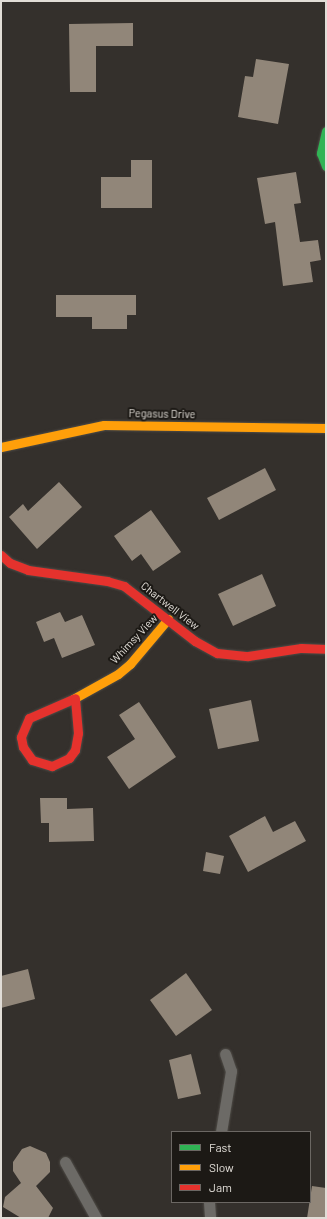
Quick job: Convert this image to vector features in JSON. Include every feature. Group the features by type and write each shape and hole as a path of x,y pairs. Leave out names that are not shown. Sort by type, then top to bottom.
{"street":[{"path":"326,131 321,153 326,166"},
{"name":"Pegasus Drive","path":"1,447 104,426 326,428"},
{"name":"Chartwell View","path":"1,555 10,563 28,570 107,581 124,586 204,648 232,656 248,656 301,648 326,649"},
{"name":"Whimsy View","path":"75,698 78,733 75,750 65,761 52,766 32,760 23,747 22,737 24,726 29,718 75,698 118,674 130,664 168,620"}],"lane":[{"path":"221,1131 231,1071 226,1054"},
{"path":"65,1162 96,1218"},
{"path":"209,1203 210,1218"}],"building":[{"path":"133,23 133,46 96,46 96,92 70,92 69,24"},
{"path":"256,59 289,64 278,124 238,117 245,76 253,77"},
{"path":"131,160 152,160 152,208 101,208 101,177 131,177"},
{"path":"296,172 301,203 294,204 300,242 318,240 321,260 310,262 313,282 283,286 275,222 265,224 257,178"},
{"path":"56,295 136,295 136,315 127,315 127,329 92,329 92,317 56,317"},
{"path":"265,468 276,490 219,520 207,498"},
{"path":"59,482 82,507 37,549 9,517 23,504 28,511"},
{"path":"151,510 181,552 153,571 141,554 132,561 114,536"},
{"path":"262,574 276,606 233,626 218,594"},
{"path":"60,612 65,622 82,615 95,645 62,658 54,638 44,642 36,622"},
{"path":"251,700 259,741 218,749 209,709"},
{"path":"139,702 176,757 129,789 107,757 135,739 119,715"},
{"path":"40,798 67,798 67,809 93,808 94,841 49,842 49,823 41,823"},
{"path":"265,816 273,832 295,821 306,841 248,872 229,836"},
{"path":"206,852 224,856 220,874 203,871"},
{"path":"28,969 35,999 1,1008 1,976"},
{"path":"186,973 212,1010 176,1036 150,1000"},
{"path":"191,1054 201,1094 178,1099 169,1060"},
{"path":"30,1146 46,1153 50,1162 50,1172 36,1186 53,1208 48,1218 21,1218 3,1207 5,1197 21,1183 13,1171 13,1162 22,1149"},
{"path":"312,1186 326,1188 326,1218 307,1218 309,1203 311,1203"}],"traffic: fast":[{"path":"326,131 321,153 326,166"}],"traffic: slow":[{"path":"1,447 104,425 326,428"},
{"path":"73,699 118,674 130,664 168,619"}],"traffic: jam":[{"path":"1,555 10,563 28,570 107,581 124,586 195,641 217,653 248,656 301,648 326,649"},
{"path":"73,699 29,718 21,737 23,747 32,760 52,766 69,758 75,750 78,733 75,698"}]}
